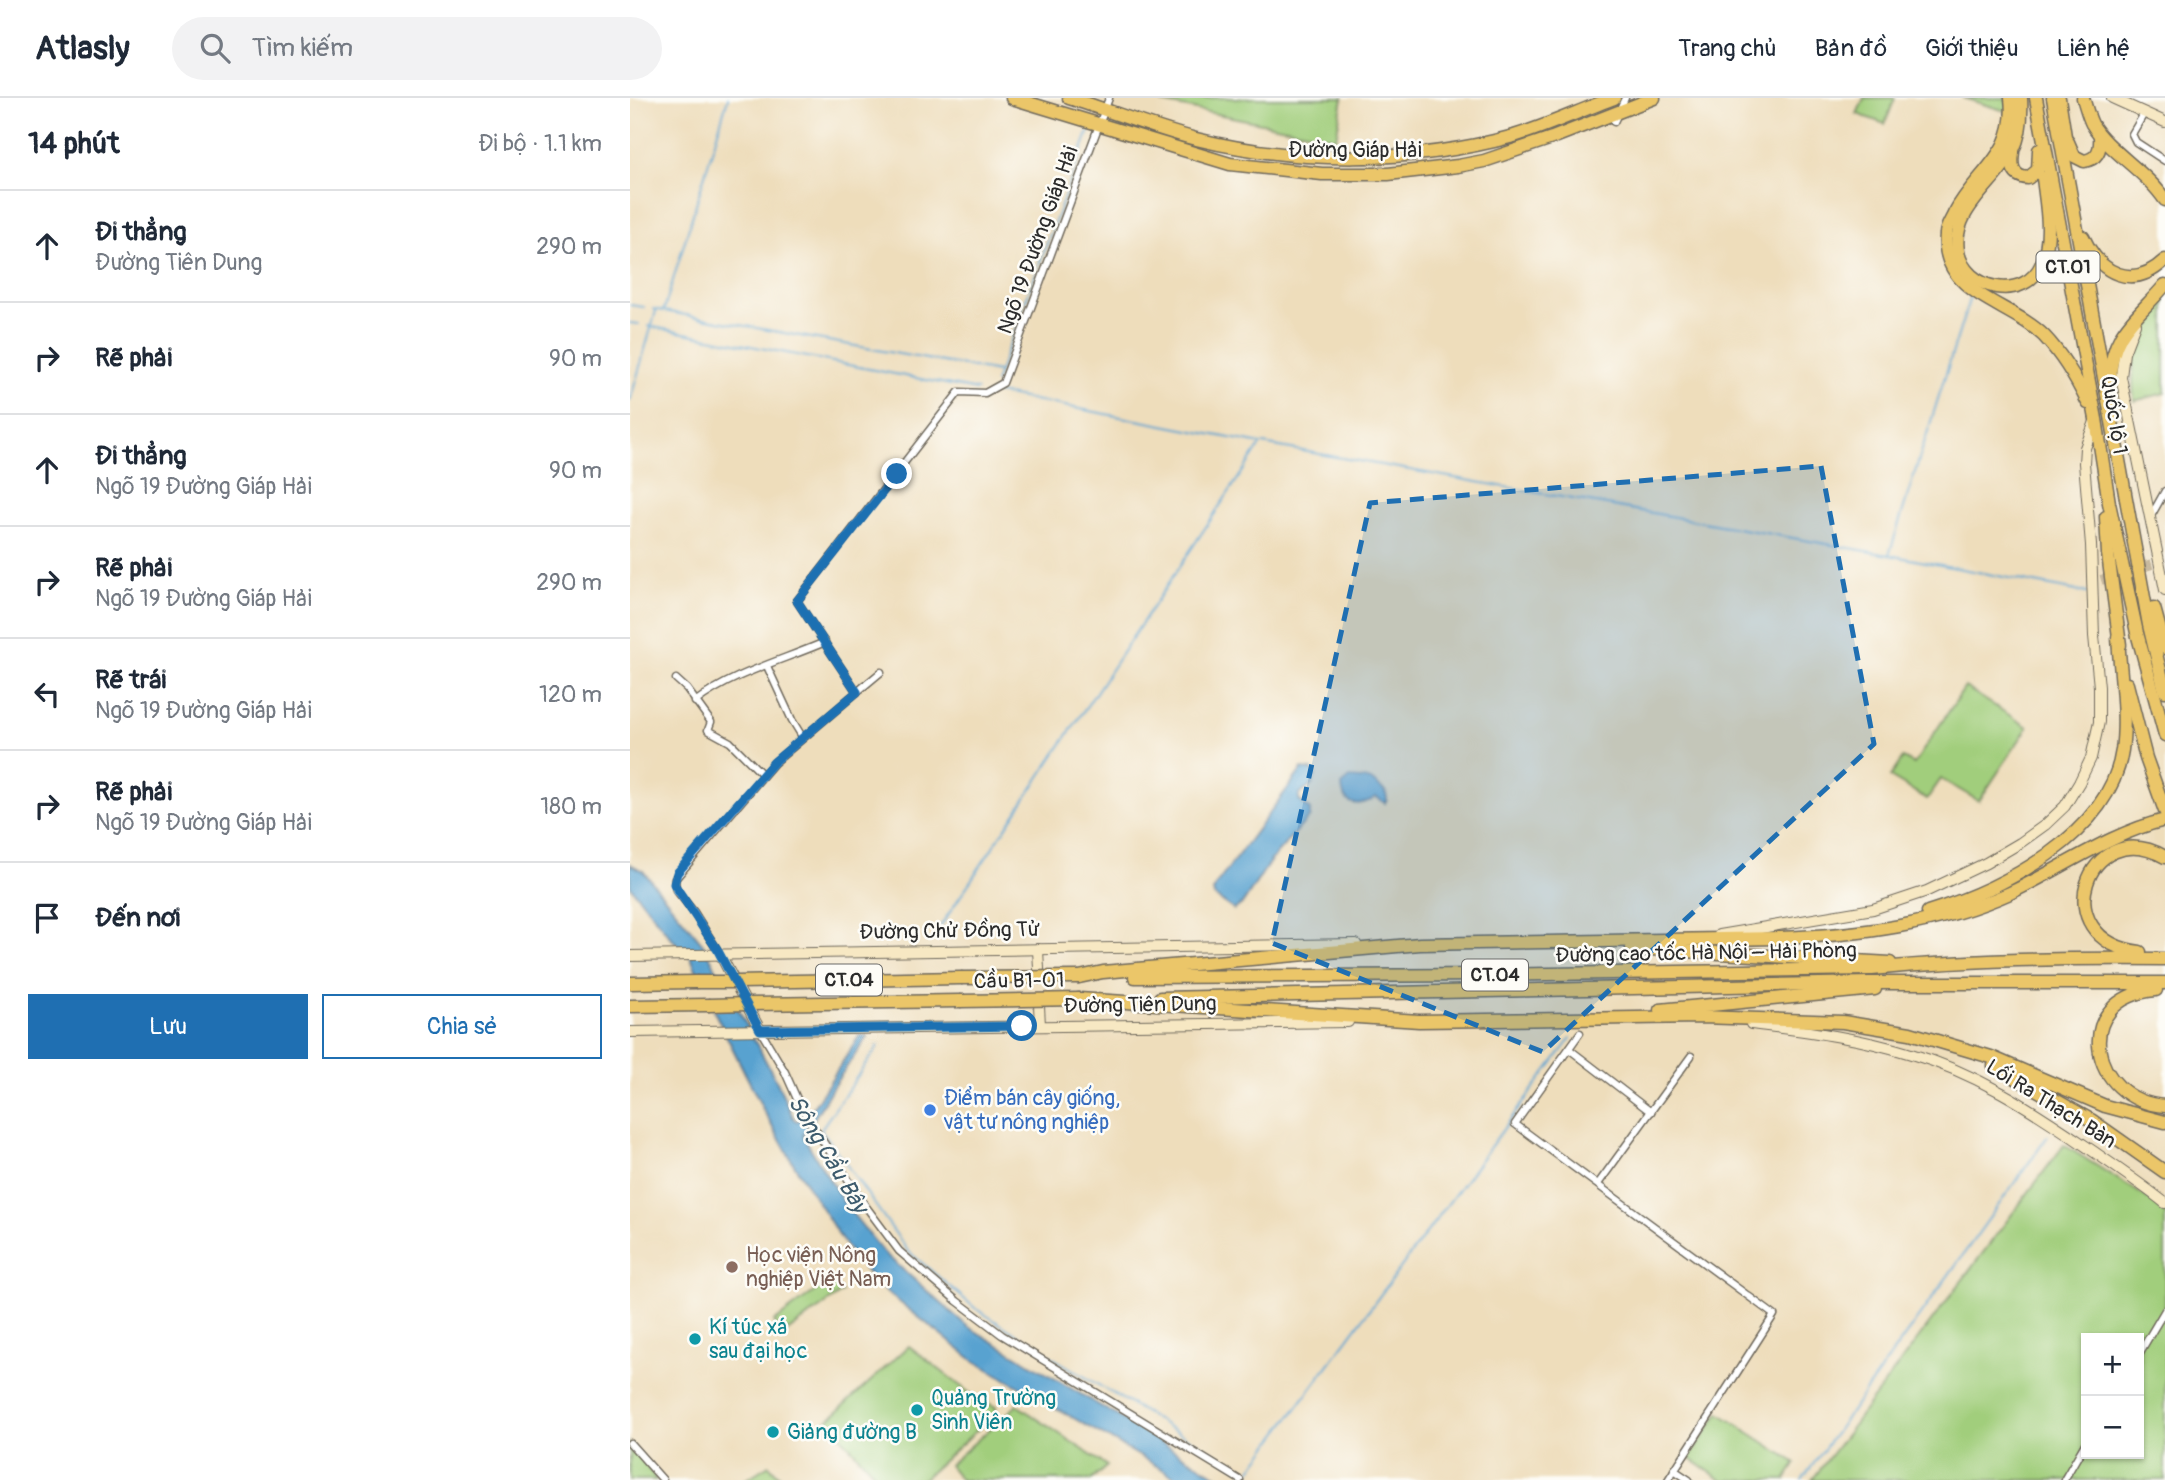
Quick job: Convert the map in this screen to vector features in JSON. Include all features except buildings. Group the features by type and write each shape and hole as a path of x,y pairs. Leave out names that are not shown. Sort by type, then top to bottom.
{"highway":[{"name":"Đường Giáp Hải","path":"1012,98 1230,163 1322,174 1388,174 1484,161 1616,117 1654,98"},
{"name":"Đường Giáp Hải","path":"1069,98 1107,104 1195,139 1276,155 1357,157 1408,155 1515,135 1614,98"},
{"path":"2011,98 2012,119 2004,147 1958,207 1946,231 1946,252 1951,267 1961,281 1982,297 2024,319 2043,335 2074,373 2096,419"},
{"path":"2021,98 2022,120 2013,151 2012,166 2015,173 2025,178 2035,173 2039,166 2039,115"},
{"name":"Quốc lộ 1","path":"2036,98 2105,480 2137,633 2165,735"},
{"name":"Quốc lộ 1","path":"2053,98 2150,625 2165,691"},
{"path":"2083,98 2091,122 2100,136 2165,185"},
{"path":"2013,151 1969,207 1958,236 1957,249 1964,269 1984,285 1996,288 2024,283 2042,263 2048,228 2039,115"},
{"path":"2068,142 2074,156 2084,161 2099,151 2100,136"},
{"path":"2121,153 2165,200"},
{"path":"2076,223 2095,258 2105,268 2117,274 2143,275 2156,269 2165,260"},
{"path":"2109,404 2113,352 2123,333 2165,285"},
{"path":"1870,931 1939,908 2018,873 2058,846 2091,816 2111,785 2122,748 2123,719 2118,637 2108,554 2105,480"},
{"path":"2131,520 2165,648"},
{"path":"2118,637 2138,731 2165,811"},
{"path":"1870,931 1918,923 1976,906 2062,867 2120,835 2165,820"},
{"path":"2165,857 2148,849 2134,847 2111,854 2097,863 2092,870 2085,885 2083,900 2090,924 2107,941 2127,951 2165,953"},
{"name":"Đường cao tốc Hà Nội – Hải Phòng","path":"1420,944 1687,940 1825,936 1870,931"},
{"path":"1547,943 1855,959 1911,965"},
{"name":"CT.04","path":"1079,977 1103,972 1420,944"},
{"name":"Đường cao tốc Hà Nội – Hải Phòng","path":"1079,977 1872,970 1911,965 2083,958 2165,959"},
{"name":"Cầu B1-01","path":"630,984 1079,977"},
{"name":"Đường cao tốc Hà Nội – Hải Phòng","path":"1079,999 1909,984 2165,983"},
{"path":"1579,1017 1860,992 1909,984"},
{"path":"2165,989 2137,993 2117,1003 2104,1020 2098,1044 2101,1061 2118,1085 2132,1096 2165,1107"},
{"path":"1079,999 1419,1021 1702,1017 1843,1022 1910,1033 1953,1045 2004,1062 2105,1106 2165,1122"},
{"name":"Cầu B1-01","path":"630,1006 1079,999"},
{"path":"1953,1045 2091,1119 2165,1172"}],"main road":[{"path":"2060,98 2068,142 2067,176"},
{"path":"2112,98 2165,122"},
{"path":"2150,303 2131,329 2121,377 2165,590"},
{"path":"1687,940 1873,909 1927,891 1986,863 2045,825 2065,806 2091,758 2099,722 2094,636 2096,581 2084,456 2096,419"},
{"name":"Đường Chử Đồng Tử","path":"630,956 1420,944"},
{"path":"1038,949 1039,969"},
{"path":"716,954 759,1030"},
{"path":"1040,1005 1040,1026"},
{"name":"Lối Ra Thạch Bàn","path":"1702,1017 1860,1040 1907,1052 1958,1070 2024,1104 2165,1203"},
{"name":"Đường Tiên Dung","path":"630,1032 1419,1021"}],"street":[{"path":"1616,117 1625,98"},
{"name":"Ngõ 19 Đường Giáp Hải","path":"825,642 797,601 959,392 985,393 1003,383 1107,104"},
{"path":"2145,112 2132,134 2136,142 2165,161"},
{"path":"2151,516 2165,491"},
{"path":"695,702 712,689 825,642 857,692"},
{"path":"767,666 803,738"},
{"path":"716,954 694,912 676,890 675,879 763,775 881,672"},
{"path":"676,679 687,689 711,722 708,730 730,742 763,775"},
{"path":"759,1030 785,1072 800,1108 893,1244 957,1301 1030,1353 1240,1480"},
{"path":"1580,1033 1515,1124 1774,1315 1668,1480"},
{"path":"1569,1049 1651,1112"},
{"path":"1598,1184 1691,1056"},
{"path":"2144,1346 2165,1310"},
{"path":"630,1443 663,1480"},
{"path":"2064,1480 2081,1451"},
{"path":"1674,1470 1689,1480"}],"highlighted area":[{"path":"1821,466 1874,744 1543,1052 1272,943 1370,503"}],"green space":[{"path":"1164,98 1343,98 1336,138 1162,103"},
{"path":"1864,98 1895,98 1885,124 1857,114"},
{"path":"1963,98 2007,98 2009,112"},
{"path":"2165,298 2165,393 2134,401 2133,371 2137,346 2147,322"},
{"path":"1965,687 2028,727 1979,801 1941,779 1927,799 1890,777 1903,758 1914,764"},
{"path":"2064,1145 2165,1209 2165,1480 1812,1480"},
{"path":"831,1279 842,1292 783,1335 774,1322"},
{"name":"Quảng Trường Sinh Viên","path":"909,1346 971,1394 996,1407 996,1413 922,1480 880,1480 827,1421"},
{"path":"1017,1405 1107,1466 1091,1480 961,1480 949,1465"},
{"path":"1719,1413 1796,1463 1785,1480 1722,1480 1689,1458"},
{"path":"630,1443 656,1479 656,1480 630,1480"},
{"path":"769,1465 783,1480 745,1480"}],"water":[{"path":"1302,769 1312,770 1316,775 1312,785 1299,795 1299,800 1310,810 1310,816 1271,860 1243,903 1234,910 1214,896 1213,891"},
{"path":"1350,778 1371,780 1386,792 1387,800 1385,803 1376,797 1359,804 1349,802 1343,793 1342,785"},
{"name":"Sông Cầu Bây","path":"630,864 643,871 703,944 794,1119 797,1121 807,1117 860,1035 868,1036 803,1136 844,1203 884,1253 967,1326 1224,1480 1181,1480 973,1360 874,1281 847,1248 793,1163 713,1009 689,953 671,938 630,886"}],"pier":[{"path":"725,978 740,1008 710,1009 698,979"}],"waterway":[{"path":"664,310 728,98"},
{"path":"995,383 1090,128"},
{"path":"1889,555 1970,297"},
{"path":"630,305 644,307"},
{"path":"653,309 998,372"},
{"path":"630,401 656,311"},
{"path":"630,323 639,324"},
{"path":"648,326 977,390"},
{"path":"934,936 1261,444 992,392"},
{"path":"1263,444 1889,555 2087,593"},
{"path":"1243,1480 1571,1038"},
{"path":"879,1045 821,1129 908,1251 975,1308 1258,1480"},
{"path":"1802,1480 2048,1136"}],"tunnel":[{"path":"2101,580 2152,564"}],"place":[{"name":"Điểm bán cây giống, vật tư nông nghiệp","path":"930,1110"},
{"name":"Học viện Nông nghiệp Việt Nam","path":"732,1267"},
{"name":"Kí túc xá sau đại học","path":"695,1339"},
{"name":"Quảng Trường Sinh Viên","path":"917,1410"},
{"name":"Giảng đường B","path":"773,1432"}],"route":[{"path":"897,474 797,601 857,692 774,762 677,873 674,884 717,949 760,1030 1022,1026"}]}
